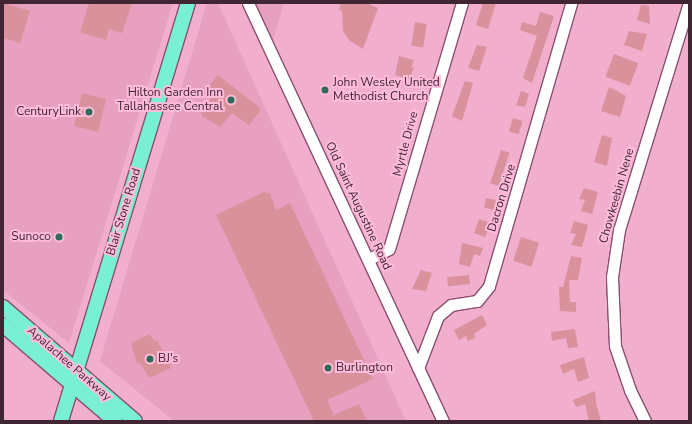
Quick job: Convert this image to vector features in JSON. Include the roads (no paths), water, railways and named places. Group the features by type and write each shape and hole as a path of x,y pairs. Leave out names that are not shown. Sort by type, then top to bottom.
{"main road":[{"name":"Blair Stone Road","path":"61,421 188,3"},
{"name":"Apalachee Parkway","path":"3,307 74,377 115,421"},
{"name":"Apalachee Parkway","path":"3,325 135,421"}],"street":[{"name":"Old Saint Augustine Road","path":"248,3 369,259 443,421"},
{"name":"Myrtle Drive","path":"369,259 389,249 462,3"},
{"name":"Dacron Drive","path":"418,368 438,316 451,305 477,300 488,286 571,3"},
{"name":"Chowkeebin Nene","path":"645,421 630,390 616,346 612,277 619,230 689,3"}],"place":[{"name":"John Wesley United Methodist Church","path":"325,90"},
{"name":"Hilton Garden Inn Tallahassee Central","path":"231,100"},
{"name":"CenturyLink","path":"89,112"},
{"name":"Sunoco","path":"59,237"},
{"name":"BJ's","path":"150,359"},
{"name":"Burlington","path":"328,368"}]}
